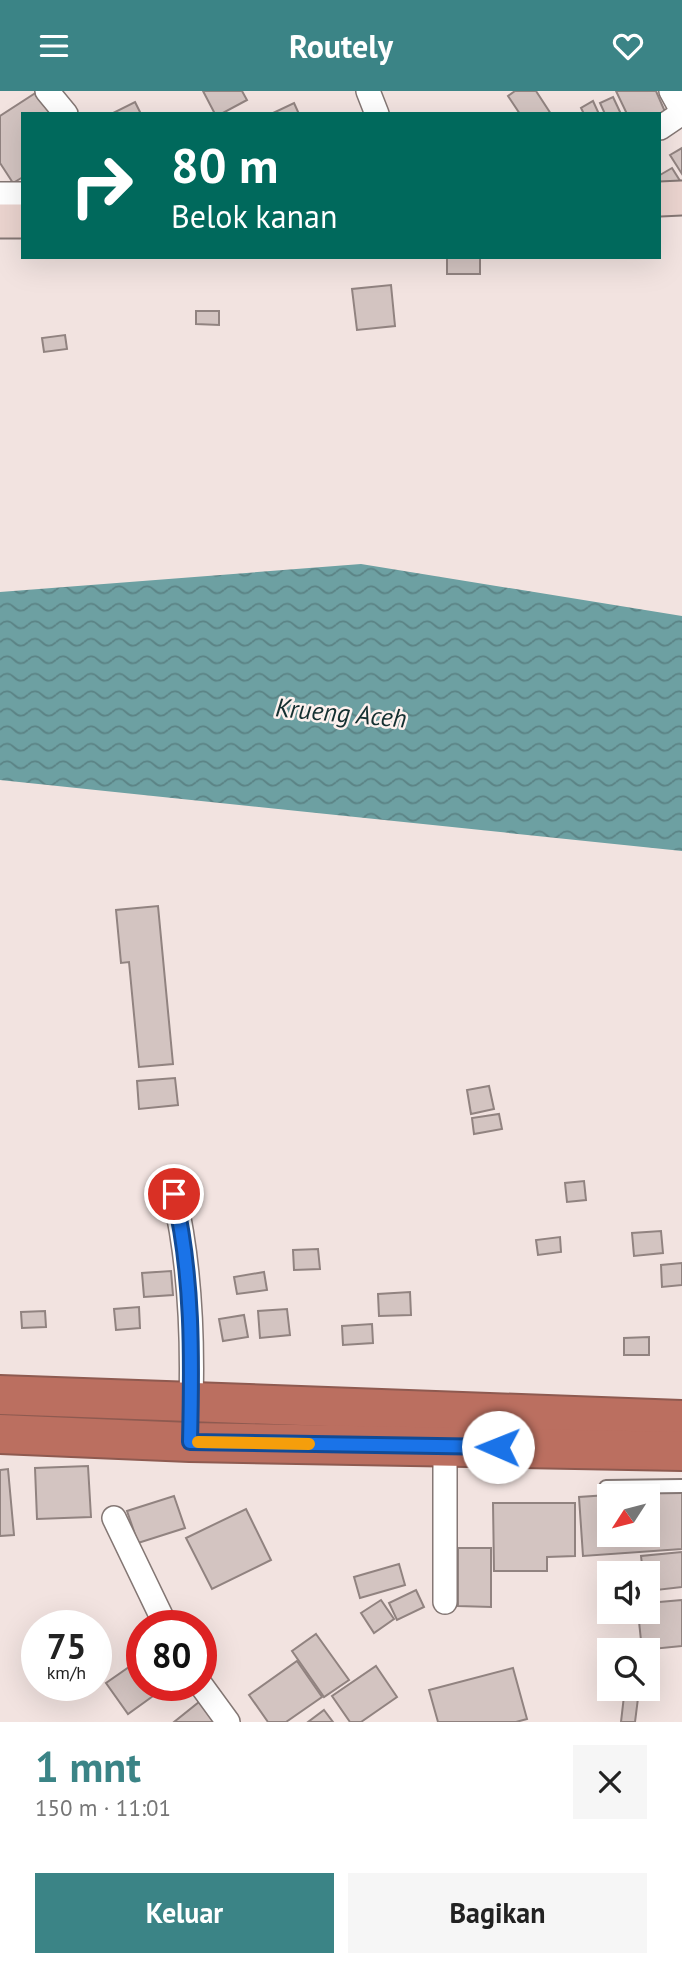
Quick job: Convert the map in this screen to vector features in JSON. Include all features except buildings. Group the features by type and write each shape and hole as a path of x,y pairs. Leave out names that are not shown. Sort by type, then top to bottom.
{"highway":[{"path":"0,1395 682,1420"},
{"path":"190,1442 191,1402"},
{"path":"0,1434 190,1442 682,1451"}],"street":[{"path":"47,91 64,112"},
{"path":"369,91 376,112"},
{"path":"661,127 682,112 671,91"},
{"path":"0,194 21,194"},
{"path":"661,199 682,198"},
{"path":"0,221 21,221"},
{"path":"174,1194 183,1231 190,1305 191,1402"},
{"path":"444,1601 445,1447"},
{"path":"114,1518 158,1610"},
{"path":"213,1701 228,1722"}],"lane":[{"path":"660,1486 682,1486"}],"water":[{"name":"Krueng Aceh","path":"361,564 682,616 682,851 0,780 0,592"}],"slow traffic":[{"path":"198,1442 309,1444"}],"route":[{"path":"174,1194 183,1231 190,1305 190,1442 498,1447"}]}
